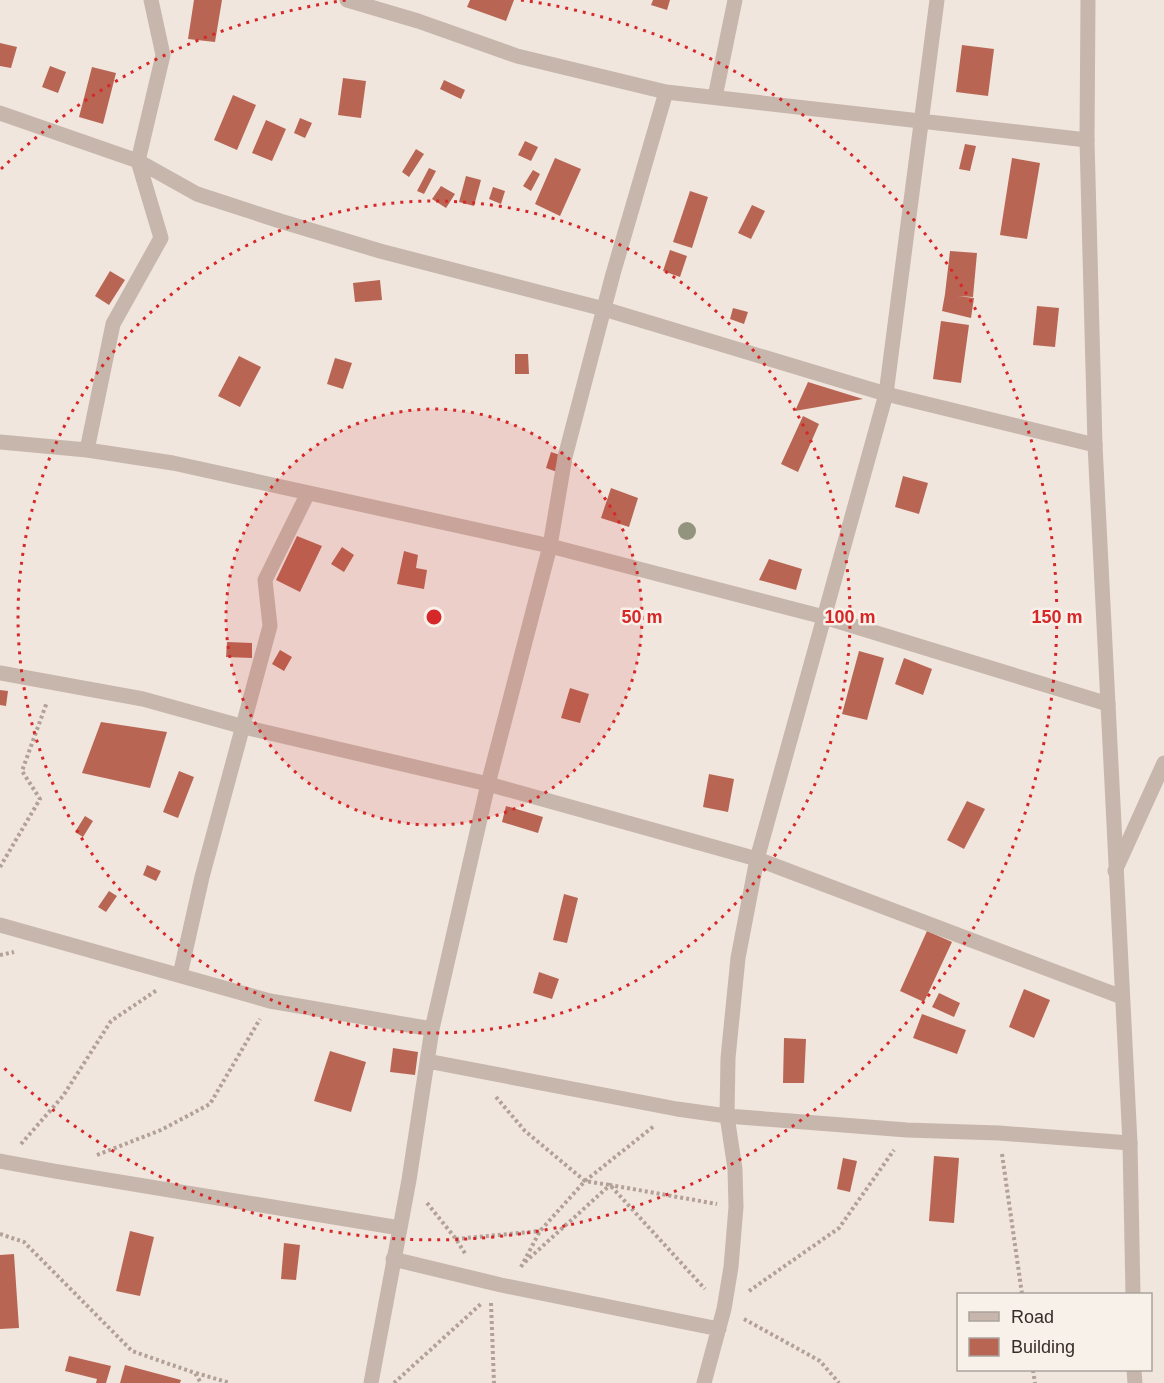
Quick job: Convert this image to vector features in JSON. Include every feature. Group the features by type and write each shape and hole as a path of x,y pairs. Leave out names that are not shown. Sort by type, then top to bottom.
{"street":[{"path":"87,450 113,324 160,238 138,161 163,55 151,0"},
{"path":"346,0 418,21 517,56 666,92 1087,140"},
{"path":"715,98 735,0"},
{"path":"704,1383 724,1309 731,1267 736,1207 735,1169 727,1116 728,1058 738,958 757,859 886,394 937,0"},
{"path":"1088,0 1087,140 1095,445 1130,1143 1133,1293"},
{"path":"371,1383 400,1228 432,1029 488,784 550,546 565,457 604,309 666,92"},
{"path":"0,113 138,161 197,194 280,221 380,251 604,309 886,394 1095,445"},
{"path":"0,442 87,450 173,463 550,546 824,617 1108,704"},
{"path":"180,975 202,877 270,626 265,579 308,493"},
{"path":"0,673 143,699 244,727 488,784 757,859 1122,997"},
{"path":"1115,871 1164,763"},
{"path":"0,925 270,1001 432,1029"},
{"path":"427,1061 727,1116 907,1130 999,1133 1130,1143"},
{"path":"2,1162 400,1228"},
{"path":"393,1259 501,1285 719,1329"}],"path":[{"path":"0,867 40,799 22,771 54,683"},
{"path":"2,1162 63,1096 111,1020 180,975"},
{"path":"97,1155 161,1130 210,1104 270,1001"},
{"path":"472,1070 525,1131 585,1180 736,1207"},
{"path":"523,1265 540,1231 585,1180 677,1108"},
{"path":"724,1309 839,1228 907,1130"},
{"path":"999,1133 1022,1293"},
{"path":"610,1185 724,1309 820,1361 839,1383"},
{"path":"394,1383 610,1185"},
{"path":"456,1239 540,1231"},
{"path":"0,1234 24,1242 132,1351 230,1383"},
{"path":"195,1373 201,1383"}],"building":[{"path":"194,0 222,0 215,42 188,39"},
{"path":"470,0 514,0 506,21 467,7"},
{"path":"653,0 670,0 667,10 651,5"},
{"path":"0,43 17,47 11,68 0,66"},
{"path":"962,45 994,49 988,96 956,92"},
{"path":"50,66 66,72 58,93 42,87"},
{"path":"92,67 116,73 103,124 79,117"},
{"path":"343,78 366,81 361,118 338,115"},
{"path":"444,80 465,90 461,99 440,89"},
{"path":"233,95 256,105 237,150 214,140"},
{"path":"300,118 312,123 305,138 294,133"},
{"path":"266,120 286,129 272,161 252,153"},
{"path":"525,141 538,147 531,161 518,155"},
{"path":"965,144 976,146 970,171 959,169"},
{"path":"416,149 424,154 409,177 402,172"},
{"path":"555,158 581,169 560,216 535,204"},
{"path":"1012,158 1040,163 1027,239 1000,235"},
{"path":"429,168 436,171 424,194 417,191"},
{"path":"533,170 540,174 531,191 523,186"},
{"path":"466,176 481,180 474,206 459,202"},
{"path":"441,186 455,194 446,208 432,199"},
{"path":"493,187 505,191 501,204 489,199"},
{"path":"690,191 708,197 692,248 673,242"},
{"path":"752,205 765,211 751,239 738,233"},
{"path":"670,250 687,256 680,277 663,271"},
{"path":"950,251 977,253 973,297 958,296 974,298 971,318 942,311"},
{"path":"110,271 125,280 109,305 95,296"},
{"path":"380,280 382,300 355,302 353,283"},
{"path":"1037,306 1059,308 1055,347 1033,345"},
{"path":"733,308 748,312 744,324 730,319"},
{"path":"941,321 969,325 961,383 933,379"},
{"path":"515,354 528,354 529,374 515,374"},
{"path":"239,356 261,367 240,407 218,396"},
{"path":"335,358 352,363 343,389 327,384"},
{"path":"808,382 863,399 795,411"},
{"path":"803,416 819,424 798,472 781,464"},
{"path":"551,452 566,457 560,473 546,468"},
{"path":"903,476 928,483 919,514 895,507"},
{"path":"611,488 638,498 629,527 601,518"},
{"path":"297,536 322,546 300,592 276,580"},
{"path":"342,547 354,555 344,572 331,564"},
{"path":"404,551 418,555 416,568 427,570 424,589 397,584"},
{"path":"769,559 802,569 796,590 759,580"},
{"path":"227,642 252,643 252,658 226,657"},
{"path":"280,650 292,657 284,671 272,664"},
{"path":"859,651 884,658 867,720 842,714"},
{"path":"904,658 932,669 923,695 895,684"},
{"path":"570,688 589,694 580,723 561,718"},
{"path":"0,690 8,691 6,706 0,705"},
{"path":"101,722 167,732 150,788 82,773"},
{"path":"179,771 194,777 178,818 163,812"},
{"path":"709,774 734,779 728,812 703,807"},
{"path":"967,801 985,809 964,849 947,840"},
{"path":"506,806 543,817 538,833 502,822"},
{"path":"85,816 93,821 83,837 75,832"},
{"path":"147,865 161,871 156,881 143,875"},
{"path":"109,891 117,896 106,912 98,907"},
{"path":"564,894 578,898 567,943 553,940"},
{"path":"927,931 952,942 924,1002 900,991"},
{"path":"539,972 559,979 552,999 533,993"},
{"path":"1024,989 1050,1000 1034,1038 1009,1027"},
{"path":"939,993 960,1003 954,1017 932,1007"},
{"path":"922,1014 966,1030 957,1054 913,1038"},
{"path":"784,1038 806,1039 804,1083 783,1083"},
{"path":"393,1048 418,1052 415,1075 390,1072"},
{"path":"330,1051 366,1062 351,1112 314,1101"},
{"path":"934,1156 959,1158 954,1223 929,1221"},
{"path":"843,1158 857,1161 850,1192 837,1189"},
{"path":"130,1231 154,1237 140,1296 116,1291"},
{"path":"284,1243 300,1245 296,1280 281,1279"},
{"path":"14,1254 19,1328 0,1329 0,1255"},
{"path":"69,1356 111,1366 106,1383 96,1383 97,1379 65,1371"},
{"path":"125,1365 181,1380 180,1383 120,1383"}]}
